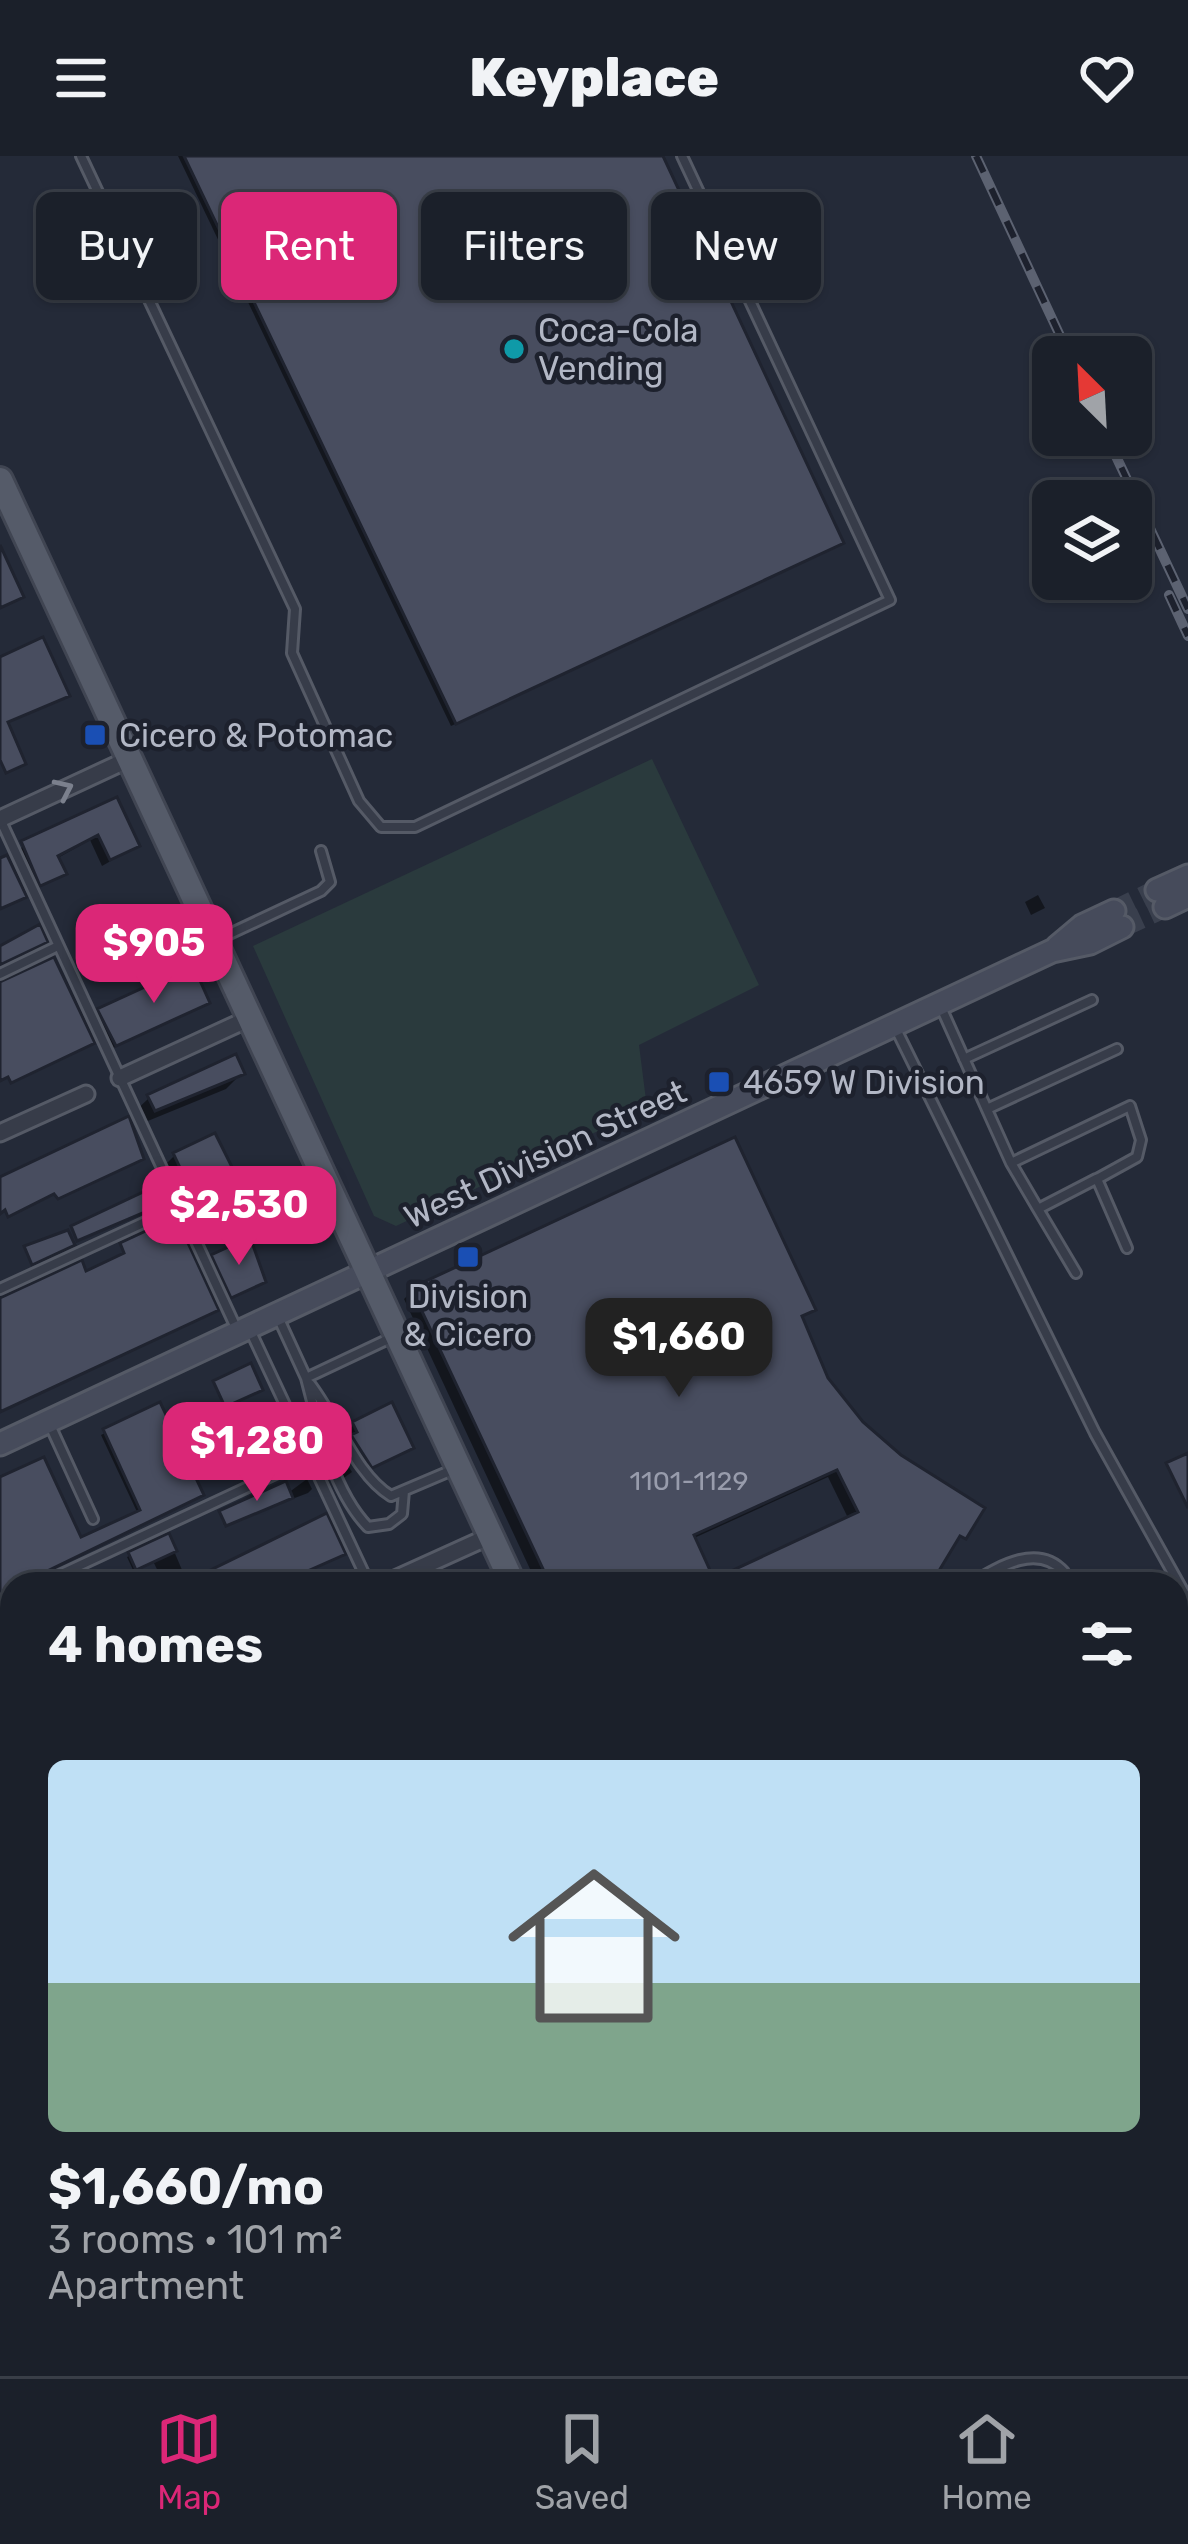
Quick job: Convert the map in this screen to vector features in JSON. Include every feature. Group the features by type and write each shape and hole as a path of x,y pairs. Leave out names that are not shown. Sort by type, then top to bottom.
{"main road":[{"path":"0,480 6,507 129,759 507,1572"},
{"path":"1188,876 1161,899 1188,896"},
{"name":"West Division Street","path":"0,1444 1052,951 1090,943 1118,919"}],"street":[{"path":"0,819 129,759"},
{"path":"120,1078 250,1018"},
{"path":"0,1133 86,1094"},
{"path":"410,1572 490,1535"}],"lane":[{"path":"81,156 295,609 292,653 359,801 381,827 415,827 890,600 682,156"},
{"path":"0,819 180,1206 363,1572"},
{"path":"214,941 321,890 330,882 321,850"},
{"path":"0,974 58,946"},
{"path":"964,1059 1092,1000"},
{"path":"940,1004 1011,1163 1076,1274"},
{"path":"894,1025 1095,1432 1172,1572"},
{"path":"987,1109 1117,1049"},
{"path":"1011,1163 1130,1106 1141,1139 1137,1157 1038,1209"},
{"path":"1097,1179 1127,1248"},
{"path":"0,1289 180,1206"},
{"path":"278,1316 356,1514 368,1527 389,1524 402,1514 404,1491"},
{"path":"306,1378 397,1335"},
{"path":"306,1378 339,1422 369,1483 391,1496 458,1467"},
{"path":"48,1422 93,1519"},
{"path":"66,1572 310,1458"},
{"path":"993,1572 1017,1559 1050,1562 1064,1572"}],"shaded area":[{"path":"652,759 759,985 639,1045 647,1108 396,1226 374,1216 253,946"}],"building":[{"name":"Coca-Cola Vending","path":"184,156 663,156 680,192 651,192 651,300 730,300 844,543 456,724 253,300 397,300 397,192 221,192 221,233"},
{"path":"0,545 24,597 0,608"},
{"path":"43,637 70,696 8,722 26,764 6,773 0,760 0,657"},
{"path":"117,797 140,846 110,860 98,835 58,856 67,874 40,886 21,841"},
{"path":"7,855 27,897 0,909 0,858"},
{"path":"40,924 48,942 0,965 0,946"},
{"path":"54,957 95,1043 11,1083 8,1077 0,1081 0,982"},
{"path":"193,965 210,1003 116,1046 97,1009"},
{"path":"236,1054 245,1074 155,1111 147,1095"},
{"path":"129,1116 144,1159 58,1199 54,1194 8,1217 5,1210 0,1214 0,1177"},
{"path":"215,1133 233,1169 190,1189 173,1153"},
{"path":"735,1137 816,1310 802,1316 828,1378 863,1422 901,1455 985,1508 966,1539 960,1536 938,1572 729,1572 858,1512 837,1470 694,1535 711,1572 544,1572 411,1288"},
{"path":"156,1186 164,1204 77,1241 71,1226"},
{"path":"176,1217 219,1310 0,1412 0,1298 82,1260 86,1271 124,1253 120,1243"},
{"path":"68,1230 75,1245 32,1265 24,1246"},
{"path":"250,1237 266,1282 231,1298 211,1255"},
{"path":"251,1363 263,1390 225,1407 213,1381"},
{"path":"160,1402 204,1495 45,1572 0,1572 0,1477 44,1457 81,1537 140,1510 103,1429"},
{"path":"392,1402 414,1448 372,1468 351,1435 357,1432 352,1422"},
{"path":"1188,1453 1188,1508 1166,1463"},
{"path":"286,1481 293,1498 226,1526 219,1511"},
{"path":"327,1513 346,1554 305,1572 207,1572"},
{"path":"169,1533 177,1551 136,1570 128,1552"}],"tunnel":[{"path":"1114,911 1157,890"},
{"path":"1122,927 1165,907"}],"railway":[{"path":"976,156 1060,336"},
{"path":"1116,456 1188,609"},
{"path":"1169,595 1188,636"}],"place":[{"name":"Coca-Cola Vending","path":"514,349"},
{"name":"Cicero & Potomac","path":"95,735"},
{"name":"4659 W Division","path":"719,1082"},
{"name":"Division & Cicero","path":"468,1257"}]}
